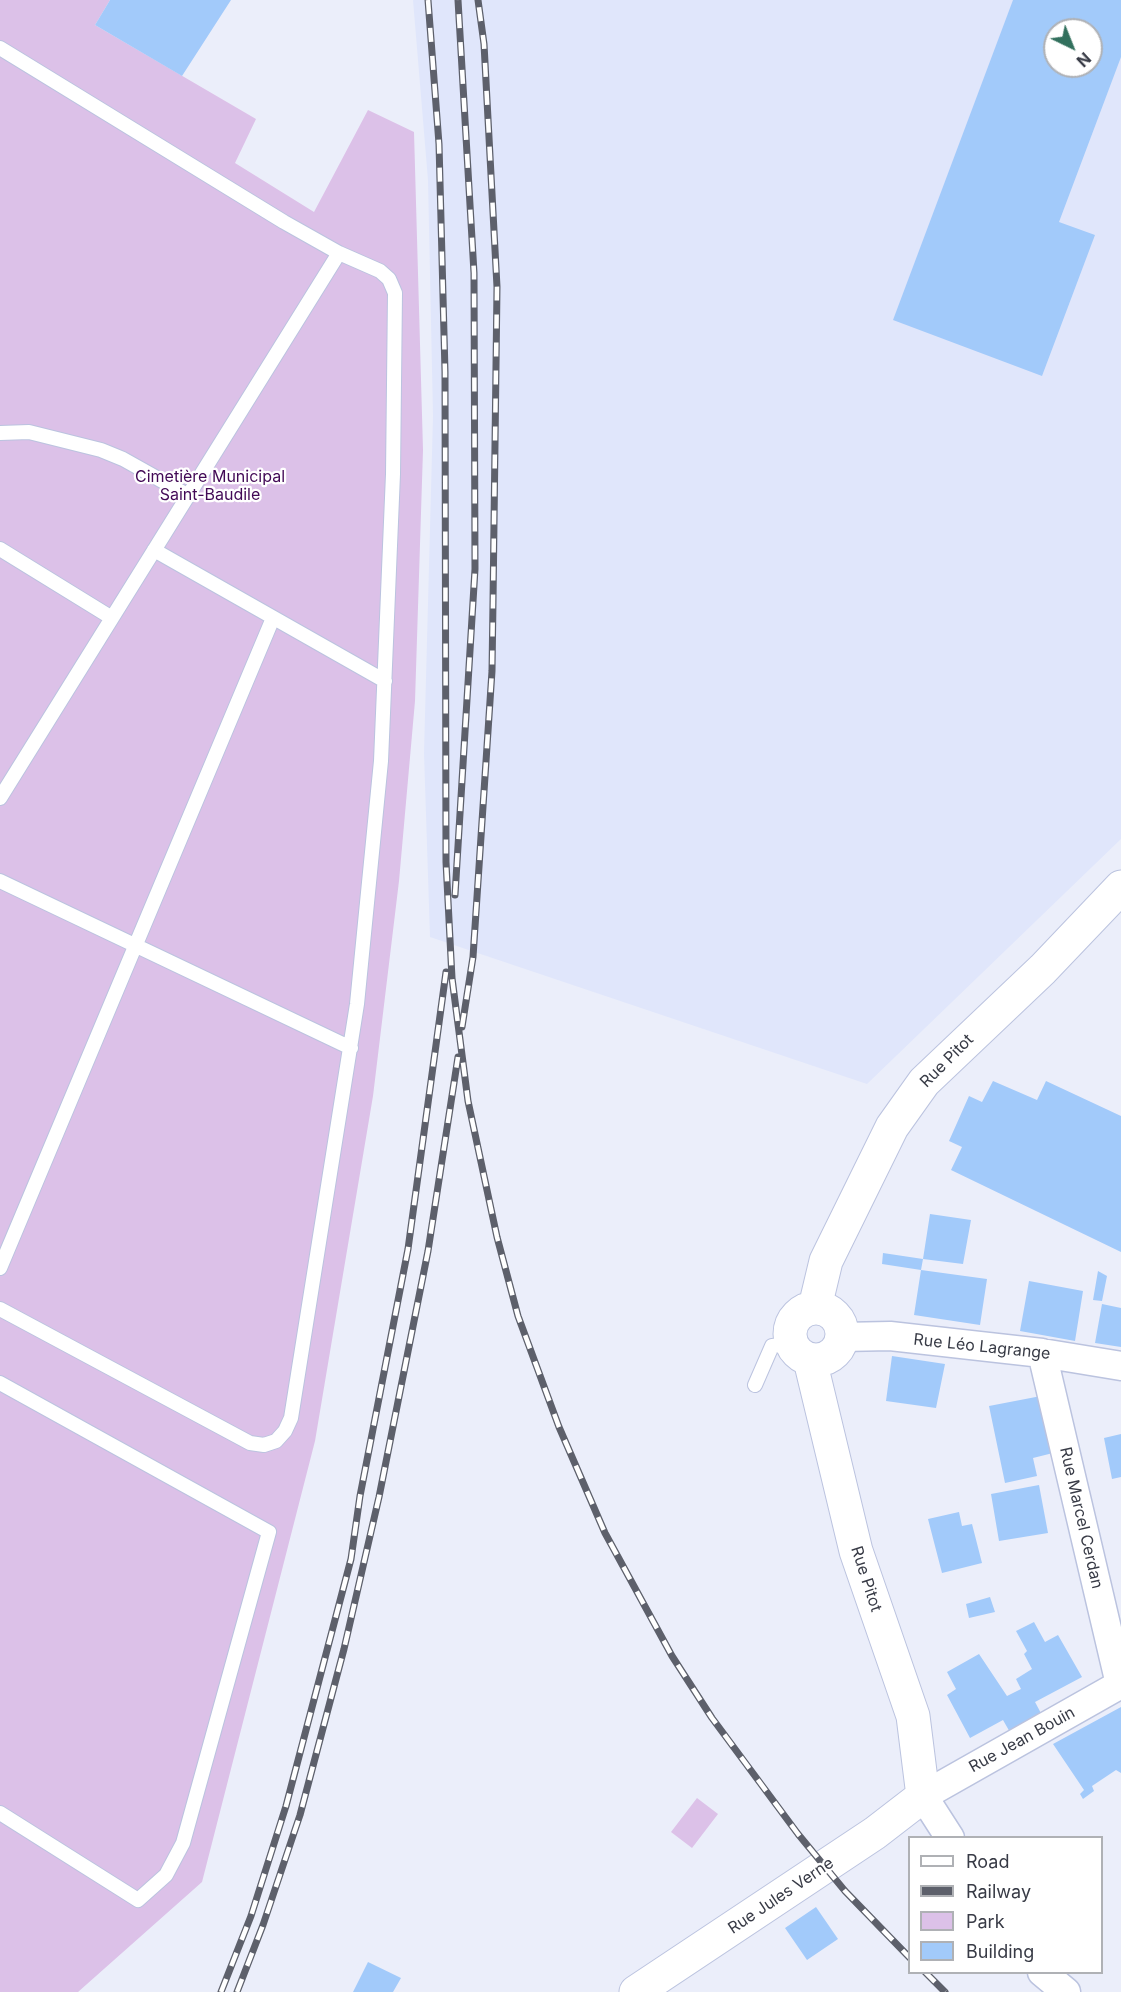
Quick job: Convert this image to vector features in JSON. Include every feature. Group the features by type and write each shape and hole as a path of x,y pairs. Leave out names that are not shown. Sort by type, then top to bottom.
{"street":[{"name":"Rue Pitot","path":"923,1796 913,1716 856,1551 801,1352 789,1336 793,1319 807,1309 815,1307 831,1251 892,1127 924,1082 1043,969 1121,887"},
{"path":"801,1352 827,1358 835,1353 842,1337 842,1328 832,1312 815,1307"},
{"name":"Rue Léo Lagrange","path":"842,1337 890,1336 1042,1353 1121,1366"},
{"name":"Rue Marcel Cerdan","path":"1042,1353 1121,1684"},
{"name":"Rue Jean Bouin","path":"923,1796 1121,1684"},
{"path":"923,1796 949,1836"},
{"name":"Rue Jules Verne","path":"636,1992 875,1833 923,1796"},
{"path":"1030,1992 1033,1974"},
{"path":"1044,1974 1066,1992"}],"lane":[{"path":"0,48 274,216 339,253 380,271 390,279 395,293 393,474 381,761 351,1048 291,1418 285,1431 276,1441 264,1445 250,1443 0,1309"},
{"path":"0,798 339,253"},
{"path":"0,433 29,432 101,450 189,496"},
{"path":"0,549 112,618"},
{"path":"154,550 385,681"},
{"path":"0,1268 273,618"},
{"path":"0,881 351,1048"},
{"path":"755,1385 772,1346 801,1352"},
{"path":"0,1383 268,1532 183,1843 166,1875 138,1900 0,1813"}],"shaded area":[{"path":"413,0 1121,0 1121,839 867,1084 430,937 424,753 433,416 428,180"}],"green space":[{"name":"Cimetière Municipal Saint-Baudile","path":"0,0 110,0 95,25 256,119 235,163 314,212 368,110 414,132 423,450 415,701 399,881 373,1096 315,1441 202,1882 78,1992 0,1992"},
{"path":"697,1798 718,1814 692,1848 671,1832"}],"building":[{"path":"110,0 231,0 182,76 95,25"},
{"path":"1013,0 1121,0 1121,57 1059,222 1095,235 1042,376 893,320"},
{"path":"993,1081 1037,1100 1046,1081 1121,1116 1121,1252 951,1170 962,1147 949,1141 969,1096 982,1102"},
{"path":"930,1214 971,1220 963,1264 923,1259"},
{"path":"883,1253 923,1259 921,1270 882,1264"},
{"path":"921,1270 987,1279 980,1325 914,1315"},
{"path":"1098,1271 1107,1276 1102,1301 1093,1300"},
{"path":"1029,1281 1083,1291 1075,1341 1020,1331"},
{"path":"1102,1304 1121,1308 1121,1347 1095,1343"},
{"path":"892,1356 945,1364 936,1408 886,1401"},
{"path":"1041,1396 1053,1453 1033,1458 1037,1476 1005,1483 989,1406"},
{"path":"1121,1434 1121,1477 1112,1479 1104,1438"},
{"path":"1039,1485 1048,1533 999,1541 991,1494"},
{"path":"959,1512 962,1526 972,1524 982,1563 942,1573 928,1519"},
{"path":"990,1597 995,1612 969,1618 966,1604"},
{"path":"1034,1622 1045,1642 1058,1635 1082,1677 1035,1702 1043,1717 1011,1734 1003,1720 970,1738 947,1695 956,1689 947,1672 979,1654 1007,1696 1021,1689 1016,1679 1032,1669 1024,1654 1027,1651 1016,1631"},
{"path":"1121,1707 1121,1773 1116,1770 1092,1786 1094,1791 1083,1799 1080,1794 1084,1790 1053,1744"},
{"path":"816,1907 838,1939 807,1960 785,1928"},
{"path":"368,1962 401,1978 393,1992 353,1992"}],"railway":[{"path":"428,0 439,144 445,372 446,862 452,978 468,1101 497,1237 518,1316 559,1427 605,1533 672,1656 712,1718 798,1834 845,1891 908,1956"},
{"path":"455,895 475,569 474,273 458,0"},
{"path":"462,1027 473,957 492,671 497,287 484,44 478,0"},
{"path":"221,1992 251,1916 286,1806 351,1559 360,1496 408,1249 446,972"},
{"path":"237,1992 263,1925 300,1815 344,1649 379,1497 428,1251 458,1057"},
{"path":"927,1974 945,1992"}]}
